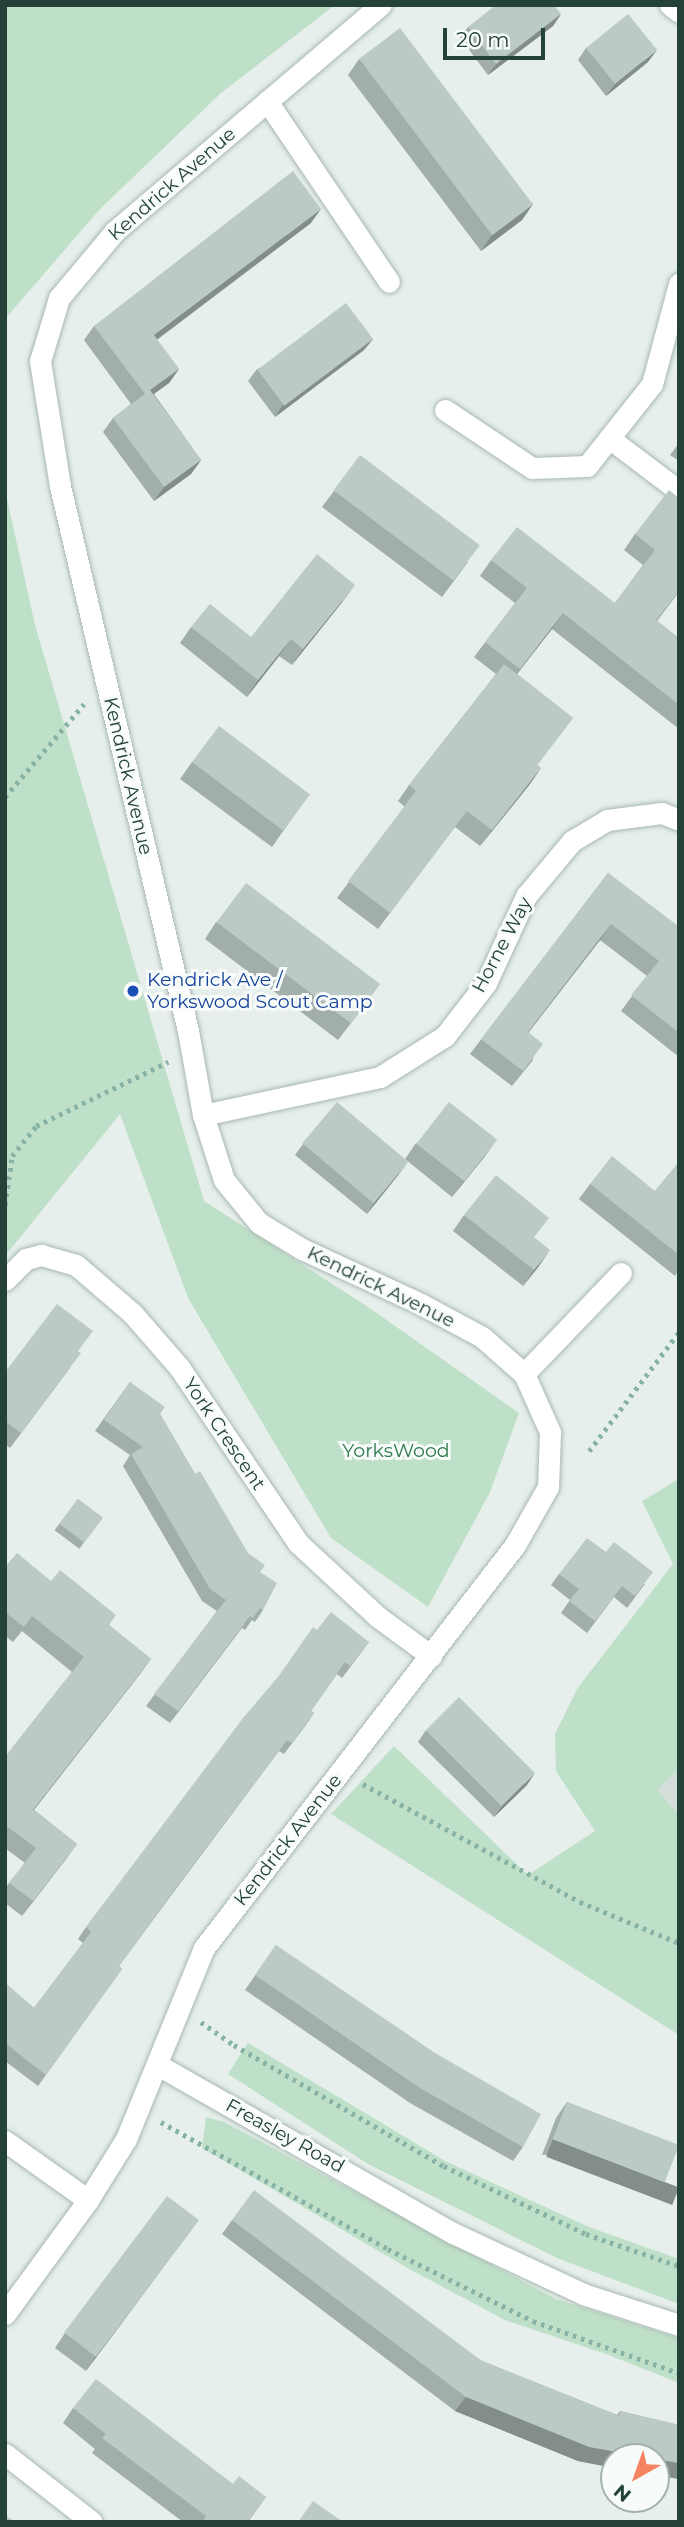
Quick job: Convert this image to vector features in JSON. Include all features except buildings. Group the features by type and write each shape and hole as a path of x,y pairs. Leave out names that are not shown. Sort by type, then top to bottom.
{"street":[{"name":"Kendrick Avenue","path":"158,2065 204,1948 515,1545 548,1487 550,1432 524,1374 482,1337 421,1304 302,1249 259,1223 223,1180 203,1115 191,1051 60,486 40,361 59,298 115,231 381,5"},
{"path":"670,5 679,12"},
{"path":"267,101 389,282"},
{"path":"444,410 532,468 587,466 652,384 679,284"},
{"path":"609,438 679,491"},
{"name":"Horne Way","path":"203,1115 380,1077 445,1036 486,983 526,896 572,841 607,820 662,813 679,820"},
{"name":"York Crescent","path":"5,1280 26,1259 41,1255 76,1265 132,1313 179,1367 298,1543 377,1617 431,1656"},
{"path":"524,1374 621,1273"},
{"path":"5,2314 88,2200 125,2139 158,2065"},
{"name":"Freasley Road","path":"158,2065 453,2233 583,2294 679,2325"},
{"path":"5,2141 88,2200"},
{"path":"5,2454 92,2522"}],"path":[{"path":"5,797 105,679"},
{"path":"5,1205 12,1156 36,1126 191,1051"},
{"path":"589,1451 679,1332"},
{"path":"341,1772 580,1902 679,1943"},
{"path":"179,2008 234,2045 444,2166 586,2234 679,2266"},
{"path":"139,2109 388,2249 521,2315 679,2373"}],"shaded area":[{"path":"679,1769 679,1815 657,1790"}],"green space":[{"path":"5,5 335,5 221,93 100,209 5,319"},
{"name":"YorksWood","path":"5,490 35,625 204,1201 368,1307 519,1413 490,1492 428,1607 331,1538 188,1298 120,1114 5,1256"},
{"path":"679,1479 679,1769 657,1790 679,1815 679,2035 331,1814 394,1746 528,1875 595,1831 556,1771 555,1734 577,1689 673,1564 642,1501"},
{"path":"248,2043 447,2162 589,2227 679,2259 679,2304 557,2258 368,2164 228,2074"},
{"path":"206,2117 224,2122 556,2299 679,2338 679,2383 609,2355 505,2320 411,2270 202,2148"}],"place":[{"name":"Kendrick Ave / Yorkswood Scout Camp","path":"133,991"}]}
